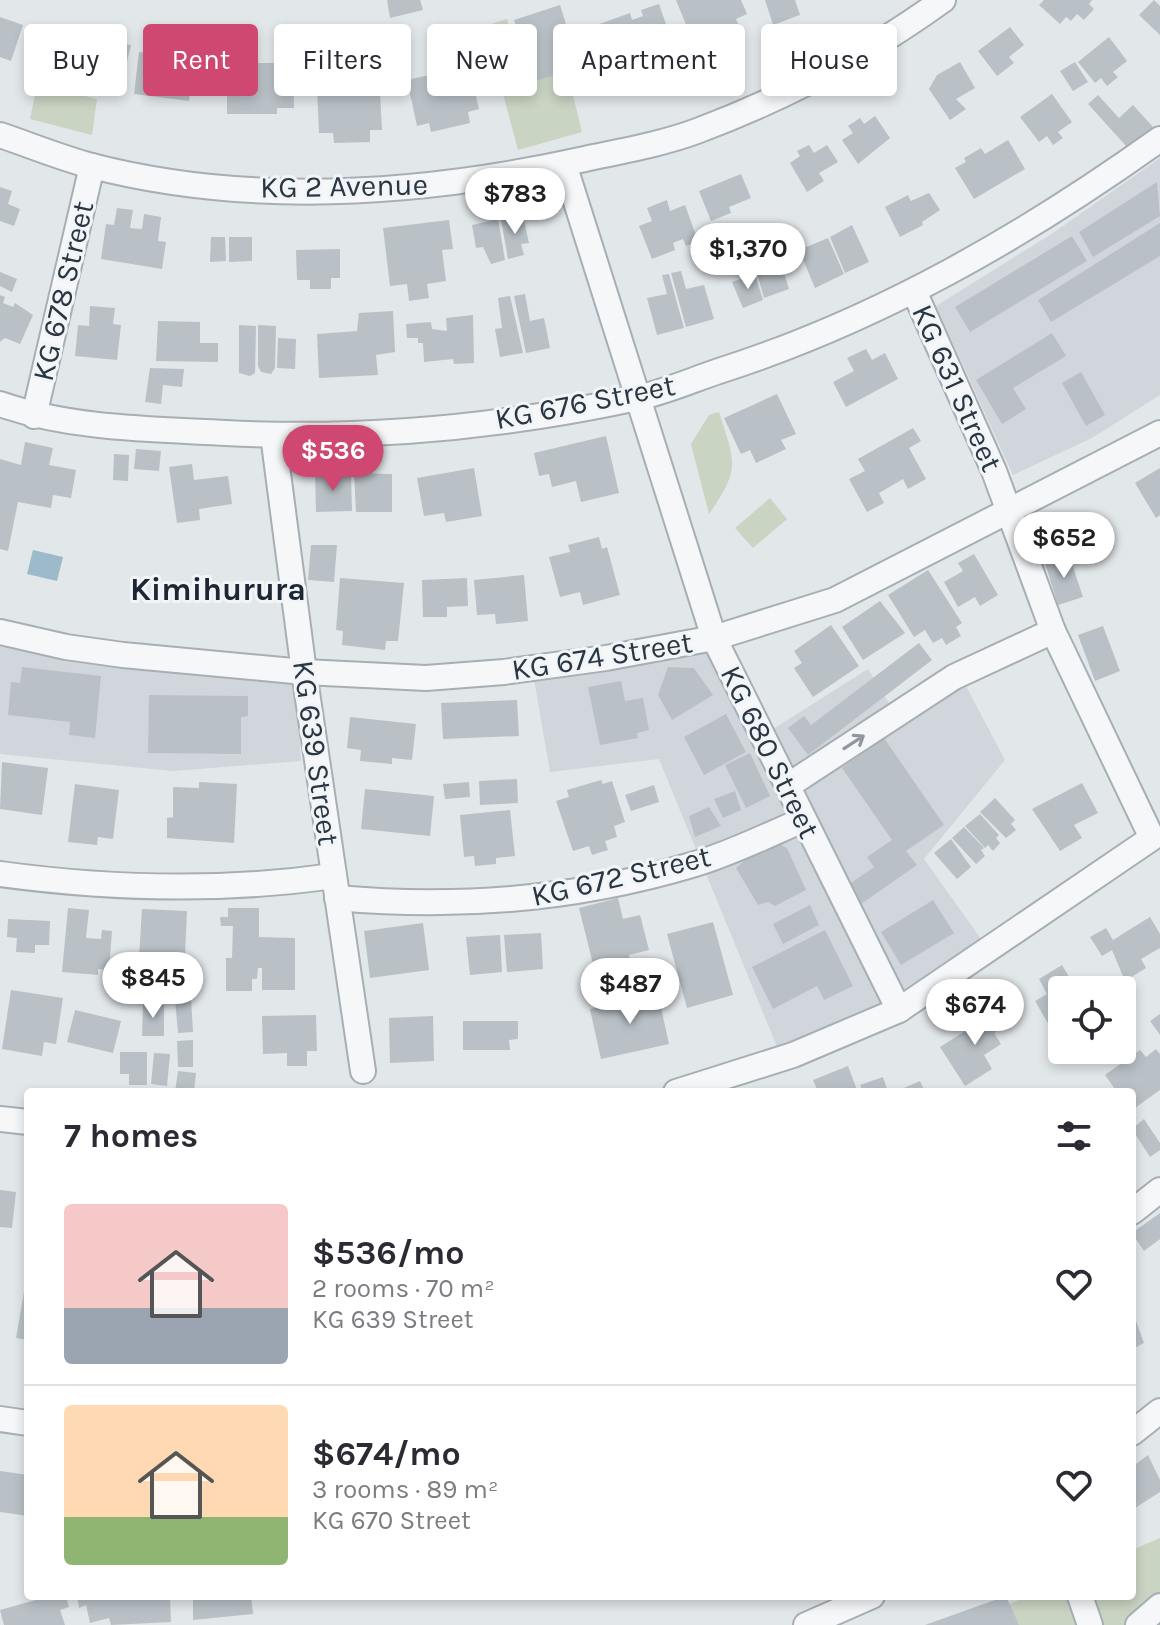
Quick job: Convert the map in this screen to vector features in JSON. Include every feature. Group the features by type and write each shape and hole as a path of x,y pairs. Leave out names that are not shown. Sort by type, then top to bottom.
{"street":[{"name":"KG 2 Avenue","path":"0,135 92,166 190,183 290,191 446,184 564,164 694,132 767,103 843,66 943,0"},
{"name":"KG 676 Street","path":"0,404 34,416 120,428 273,435 444,429 639,397 789,349 914,291 1085,192 1160,139"},
{"name":"KG 680 Street","path":"564,164 714,638 899,1010"},
{"name":"KG 678 Street","path":"34,416 92,166"},
{"name":"KG 631 Street","path":"914,291 1010,510 1053,631 1157,840"},
{"name":"KG 674 Street","path":"0,632 66,647 304,672 426,678 504,672 714,638 835,600 1160,433"},
{"name":"KG 639 Street","path":"273,435 304,672 363,1071"},
{"path":"789,785 954,677 1053,631"},
{"name":"KG 672 Street","path":"0,874 106,886 335,887 447,903 548,897 697,864 803,820"},
{"path":"689,1088 793,1055 899,1010 1157,840"},
{"path":"0,1119 24,1122"},
{"path":"1136,1209 1160,1190"},
{"path":"1136,1430 1160,1411"},
{"path":"0,1419 24,1422"},
{"path":"806,1625 863,1600"},
{"path":"1081,1600 1090,1625"},
{"path":"1138,1625 1160,1606"}],"shaded area":[{"path":"1160,158 1160,395 1092,438 1013,475 936,306 1053,233"},
{"path":"0,641 125,668 295,680 301,761 173,771 0,754"},
{"path":"707,651 751,743 868,669 902,724 966,686 1005,760 924,859 984,943 880,1005 778,1049 659,759 550,772 534,679"}],"green space":[{"path":"507,19 508,24 491,24"},
{"path":"553,75 553,96 573,96 582,132 518,150 504,96 537,96 537,80"},
{"path":"35,96 85,96 97,99 92,135 30,119"},
{"path":"719,412 732,465 726,486 709,514 691,444 709,415"},
{"path":"770,498 787,519 753,548 735,528"},
{"path":"1160,1538 1160,1625 961,1625 1019,1600 1136,1600 1136,1548"}],"water":[{"path":"33,550 63,557 57,581 27,574"}],"building":[{"path":"387,0 420,0 423,10 390,18"},
{"path":"676,0 741,0 747,14 736,19 738,24 686,24"},
{"path":"765,0 795,0 800,15 773,24"},
{"path":"1044,0 1092,0 1089,4 1094,9 1084,20 1077,14 1071,21 1066,17 1060,24 1039,5"},
{"path":"1154,0 1160,6 1160,35 1139,15"},
{"path":"659,4 666,24 600,24 630,13 632,20 643,16 641,10"},
{"path":"560,5 566,24 553,24 553,75 537,81 537,24 515,24 514,20"},
{"path":"0,17 23,25 11,61 0,57"},
{"path":"1010,27 1024,45 1009,57 1014,63 997,76 978,51"},
{"path":"1109,37 1127,61 1113,72 1118,77 1107,86 1101,78 1095,83 1078,62"},
{"path":"139,52 143,52 143,95 134,94"},
{"path":"960,62 975,88 956,99 966,109 950,120 929,89 937,75"},
{"path":"1075,62 1088,82 1073,91 1060,71"},
{"path":"258,63 274,63 274,96 294,96 294,108 277,108 277,114 227,114 227,96 258,96"},
{"path":"427,75 427,96 476,96 479,109 468,112 470,123 431,132 429,123 417,126 410,96 411,79"},
{"path":"1052,94 1072,122 1058,132 1063,138 1053,145 1047,136 1039,142 1020,117"},
{"path":"1098,95 1119,118 1133,105 1153,127 1127,147 1088,104"},
{"path":"150,96 190,96 189,101"},
{"path":"317,96 380,96 382,130 370,130 370,142 334,143 333,133 319,133"},
{"path":"875,116 890,138 858,164 842,140 853,133 848,126 860,118 864,124"},
{"path":"1008,140 1025,169 974,199 955,168 966,162 964,158 981,148 985,154"},
{"path":"809,145 814,153 827,145 838,162 819,173 824,181 807,192 790,163 800,156 797,151"},
{"path":"741,174 751,198 729,207 731,213 711,221 699,191"},
{"path":"1157,182 1160,216 1093,257 1079,232"},
{"path":"0,187 12,191 8,204 20,209 14,226 0,221"},
{"path":"929,193 940,210 922,222 923,225 900,237 885,207 908,195 911,201"},
{"path":"667,200 670,211 685,205 698,241 686,246 683,239 673,243 675,250 652,259 639,226 652,221 647,208"},
{"path":"117,208 133,210 130,228 142,229 144,214 161,217 158,241 166,242 162,269 101,259 106,224 114,225"},
{"path":"523,216 529,243 521,244 524,255 508,259 501,220"},
{"path":"498,219 505,260 491,264 483,247 476,248 472,225"},
{"path":"449,220 453,249 442,250 446,281 427,284 429,298 409,301 407,284 390,286 383,228"},
{"path":"1160,223 1160,256 1051,322 1038,300"},
{"path":"852,225 869,262 845,273 830,237"},
{"path":"1072,236 1087,261 970,332 955,307"},
{"path":"211,237 225,237 226,261 210,262"},
{"path":"229,237 252,237 252,261 229,262"},
{"path":"828,238 844,274 815,288 799,250"},
{"path":"766,240 770,253 730,267 726,255"},
{"path":"340,249 340,278 331,278 331,289 310,289 310,280 297,280 296,250"},
{"path":"781,263 789,289 764,298 757,273"},
{"path":"681,271 686,289 704,285 714,319 686,327 671,273"},
{"path":"0,272 17,279 12,292 0,286"},
{"path":"669,274 684,328 657,335 647,298 667,294 662,275"},
{"path":"755,274 763,300 743,308 732,282"},
{"path":"525,294 530,321 544,318 550,348 526,353 514,296"},
{"path":"0,295 5,297 3,303 13,307 15,303 33,315 20,344 5,338 0,342"},
{"path":"510,296 523,353 500,357 495,329 502,328 498,298"},
{"path":"90,306 115,308 113,324 121,325 117,360 75,356 78,325 89,326"},
{"path":"393,311 395,352 376,355 378,375 319,378 317,334 357,331 359,313"},
{"path":"473,315 474,363 454,364 453,359 424,362 423,343 418,343 418,338 407,338 406,324 431,322 432,329 447,331 446,318"},
{"path":"158,321 200,322 200,343 218,343 218,362 156,361"},
{"path":"239,325 256,326 255,373 250,376 239,373"},
{"path":"258,325 276,326 275,368 271,374 261,372 258,366"},
{"path":"1052,333 1066,356 1013,388 1026,409 1002,424 976,380"},
{"path":"278,338 296,339 295,369 277,368"},
{"path":"866,349 872,360 885,353 898,379 846,407 833,382 854,371 847,358"},
{"path":"150,368 184,369 182,387 163,385 161,404 145,402"},
{"path":"1081,372 1105,415 1086,426 1062,383"},
{"path":"777,394 796,434 781,440 786,449 756,463 750,450 741,454 724,418"},
{"path":"913,428 921,441 909,448 926,479 908,489 903,479 879,493 884,503 867,512 849,479 865,471 858,459"},
{"path":"606,436 619,493 581,502 576,481 552,487 549,474 539,476 534,453"},
{"path":"25,442 53,448 49,465 76,470 71,498 53,495 51,508 18,502 8,551 0,549 0,459 21,465"},
{"path":"136,449 161,451 159,471 134,469"},
{"path":"114,454 129,455 128,481 113,480"},
{"path":"192,464 194,480 228,476 232,504 199,509 200,520 177,523 169,467"},
{"path":"474,468 482,516 446,522 444,513 424,516 417,478"},
{"path":"1160,468 1160,515 1156,518 1135,483"},
{"path":"315,473 351,474 352,511 316,512"},
{"path":"354,473 392,474 392,512 356,512"},
{"path":"1055,522 1066,544 1046,555 1034,534"},
{"path":"599,537 602,549 607,547 620,595 583,605 580,592 560,597 549,557 570,552 568,545"},
{"path":"311,545 337,545 334,582 308,580"},
{"path":"974,554 998,595 980,606 975,597 958,607 944,582 963,571 958,563"},
{"path":"1069,555 1083,597 1058,605 1045,563"},
{"path":"928,570 962,623 956,627 961,636 946,645 942,638 933,643 925,630 914,637 888,595"},
{"path":"524,575 528,621 496,624 495,614 477,615 474,580"},
{"path":"340,578 404,583 398,641 386,641 385,650 342,645 343,631 336,630"},
{"path":"467,578 468,606 447,607 447,617 423,617 422,580"},
{"path":"880,601 905,633 863,660 842,627"},
{"path":"831,625 859,666 813,697 794,668 802,663 794,651"},
{"path":"1103,626 1120,671 1095,681 1078,635"},
{"path":"919,643 932,660 808,755 788,728 804,716 811,725"},
{"path":"22,667 101,676 95,738 69,735 70,722 8,715 11,682 20,683"},
{"path":"668,667 694,668 713,695 672,720 658,695"},
{"path":"621,681 625,701 643,698 649,730 637,733 638,738 600,745 588,687"},
{"path":"149,695 248,696 248,716 241,717 241,754 148,753"},
{"path":"517,700 519,736 443,739 441,703"},
{"path":"726,714 746,752 704,775 684,737"},
{"path":"350,717 416,724 412,760 392,758 392,764 360,761 361,750 347,748"},
{"path":"884,738 944,825 906,851 917,865 861,904 848,885 874,867 867,857 892,840 842,768"},
{"path":"750,753 770,796 746,808 725,765"},
{"path":"2,762 48,768 42,815 0,809"},
{"path":"517,779 518,803 480,805 479,781"},
{"path":"601,780 603,784 612,781 625,822 614,826 617,837 605,841 608,850 592,855 589,846 573,851 556,801 569,797 567,790"},
{"path":"199,782 237,784 234,843 167,838 167,818 173,817 173,787 199,788"},
{"path":"469,782 470,797 445,799 443,784"},
{"path":"1082,783 1098,813 1074,825 1082,838 1060,851 1032,809"},
{"path":"75,784 119,790 113,839 98,837 97,845 68,842"},
{"path":"654,785 659,802 631,811 625,795"},
{"path":"365,789 434,796 430,836 361,829"},
{"path":"735,791 741,810 723,818 714,799"},
{"path":"995,798 1015,820 1011,824 1016,830 1006,838 980,812"},
{"path":"709,807 721,826 695,837 689,816"},
{"path":"510,810 515,856 496,858 496,864 475,866 474,856 464,857 460,815"},
{"path":"980,814 999,835 996,838 1000,843 993,851 988,845 985,848 965,826"},
{"path":"964,827 984,848 981,850 985,856 976,864 952,838"},
{"path":"951,839 971,867 957,879 934,853"},
{"path":"779,844 787,848 806,890 775,906 768,902 758,905 736,868 747,858"},
{"path":"618,898 623,919 640,915 649,950 629,955 631,963 595,972 579,908"},
{"path":"933,900 954,933 901,965 881,932"},
{"path":"810,905 819,925 783,944 773,924"},
{"path":"68,908 89,910 86,938 101,939 102,930 112,931 109,970 98,969 98,975 62,972"},
{"path":"228,908 259,908 259,937 295,938 295,990 262,990 262,968 258,968 257,979 252,979 252,991 226,991 226,958 232,958 233,926 221,926 220,917 228,917"},
{"path":"142,909 187,911 184,977 138,975"},
{"path":"1150,917 1160,934 1160,948 1141,959 1146,968 1133,976 1123,976 1112,950 1102,956 1090,937 1106,928 1113,940"},
{"path":"8,919 50,921 49,945 35,945 35,953 16,952 17,938 7,937"},
{"path":"713,922 733,995 687,1008 667,934"},
{"path":"423,923 429,970 370,978 364,931"},
{"path":"825,930 853,986 824,1000 817,986 773,1009 752,967"},
{"path":"541,933 543,969 507,972 504,935"},
{"path":"500,935 502,972 470,975 466,937"},
{"path":"1062,965 1069,976 1048,976 1048,1023 1035,1001 1047,994 1039,979"},
{"path":"11,990 63,998 56,1044 44,1042 42,1056 2,1049"},
{"path":"658,994 669,1044 601,1059 590,1009"},
{"path":"191,998 193,1032 178,1033 175,999"},
{"path":"143,1004 164,1005 164,1036 142,1036"},
{"path":"1003,1007 1012,1022 994,1033 1001,1044 984,1055 992,1069 965,1086 940,1047"},
{"path":"75,1010 121,1021 113,1053 67,1042"},
{"path":"1160,1014 1160,1035 1150,1021"},
{"path":"316,1015 317,1051 307,1051 307,1066 287,1066 287,1053 263,1054 262,1016"},
{"path":"433,1016 434,1061 390,1063 389,1018"},
{"path":"463,1021 518,1021 518,1039 509,1040 510,1050 463,1050"},
{"path":"193,1040 193,1067 178,1067 177,1041"},
{"path":"1156,1049 1160,1054 1160,1090 1136,1107 1136,1088 1114,1088 1105,1075 1120,1064 1136,1064 1136,1053 1140,1050 1146,1057"},
{"path":"120,1052 147,1052 147,1085 129,1085 129,1074 120,1074"},
{"path":"154,1053 170,1054 167,1086 151,1084"},
{"path":"848,1066 856,1088 816,1088 813,1080"},
{"path":"178,1071 196,1073 194,1088 176,1088"},
{"path":"883,1077 887,1088 861,1088 860,1085"},
{"path":"920,1081 923,1088 904,1088"},
{"path":"1144,1119 1160,1143 1160,1150 1150,1157 1136,1135 1136,1126"},
{"path":"0,1190 16,1192 12,1228 0,1227"},
{"path":"1160,1213 1160,1239 1144,1251 1136,1239 1136,1230"},
{"path":"24,1292 24,1339 16,1338"},
{"path":"1136,1321 1144,1343 1136,1347"},
{"path":"1148,1455 1160,1480 1160,1492 1136,1507 1136,1464"},
{"path":"0,1471 24,1474 24,1515 0,1512"},
{"path":"36,1600 67,1600 69,1607 60,1610 65,1625 4,1625 0,1610"},
{"path":"78,1600 170,1600 171,1622 111,1625 109,1618 90,1623 86,1605 79,1608"},
{"path":"193,1600 251,1600 253,1614 193,1620"},
{"path":"995,1600 1008,1600 1019,1625 925,1625"}],"district":[{"name":"Kimihurura","path":"218,589"}]}
